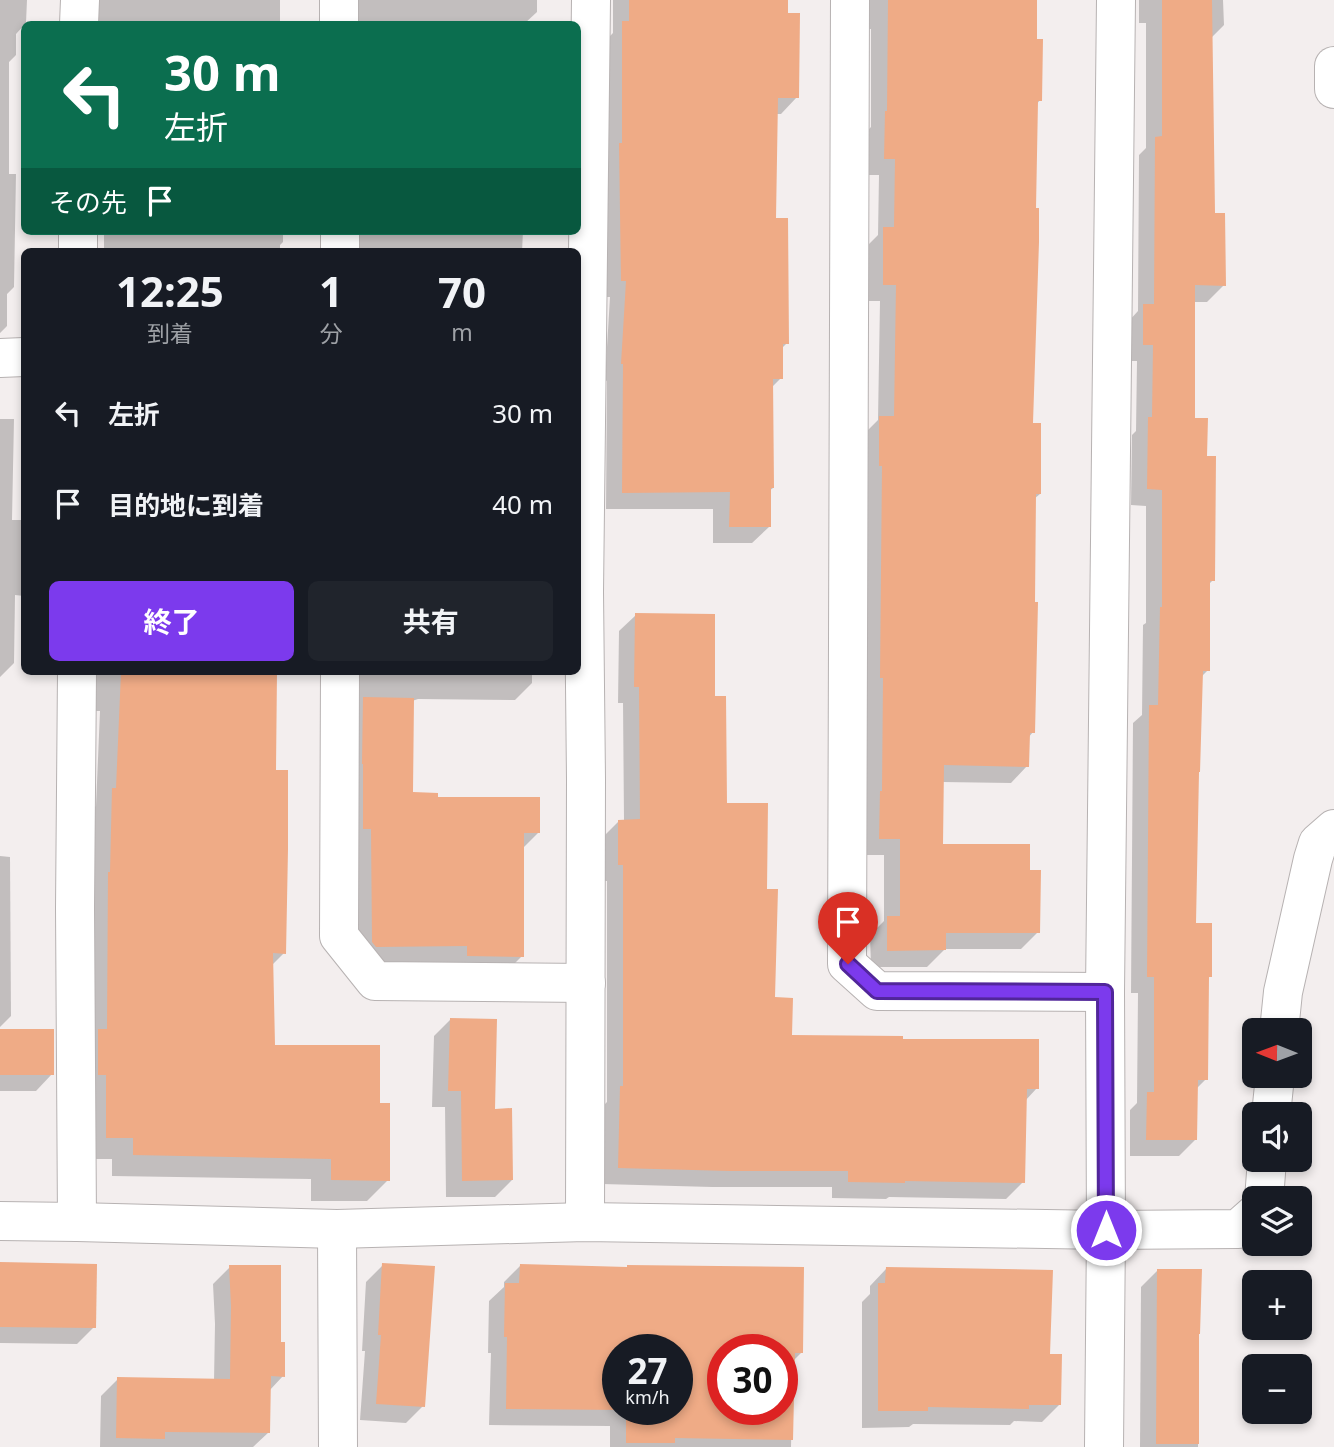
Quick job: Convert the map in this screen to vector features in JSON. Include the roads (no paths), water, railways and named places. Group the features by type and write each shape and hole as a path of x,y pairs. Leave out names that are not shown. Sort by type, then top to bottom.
{"street":[{"path":"79,21 80,0"},
{"path":"339,0 339,21"},
{"path":"585,1222 584,592 591,0"},
{"path":"850,0 848,964 877,991 1105,992"},
{"path":"1104,1447 1105,992 1116,0"},
{"path":"1334,66 1334,89"},
{"path":"0,358 21,357"},
{"path":"77,675 77,1222"},
{"path":"340,675 340,936 375,981 586,983"},
{"path":"1280,1018 1283,992 1313,859 1318,843 1334,829"},
{"path":"0,1222 337,1229 585,1222 1106,1230 1238,1229 1242,1225"},
{"path":"337,1229 338,1447"}]}
